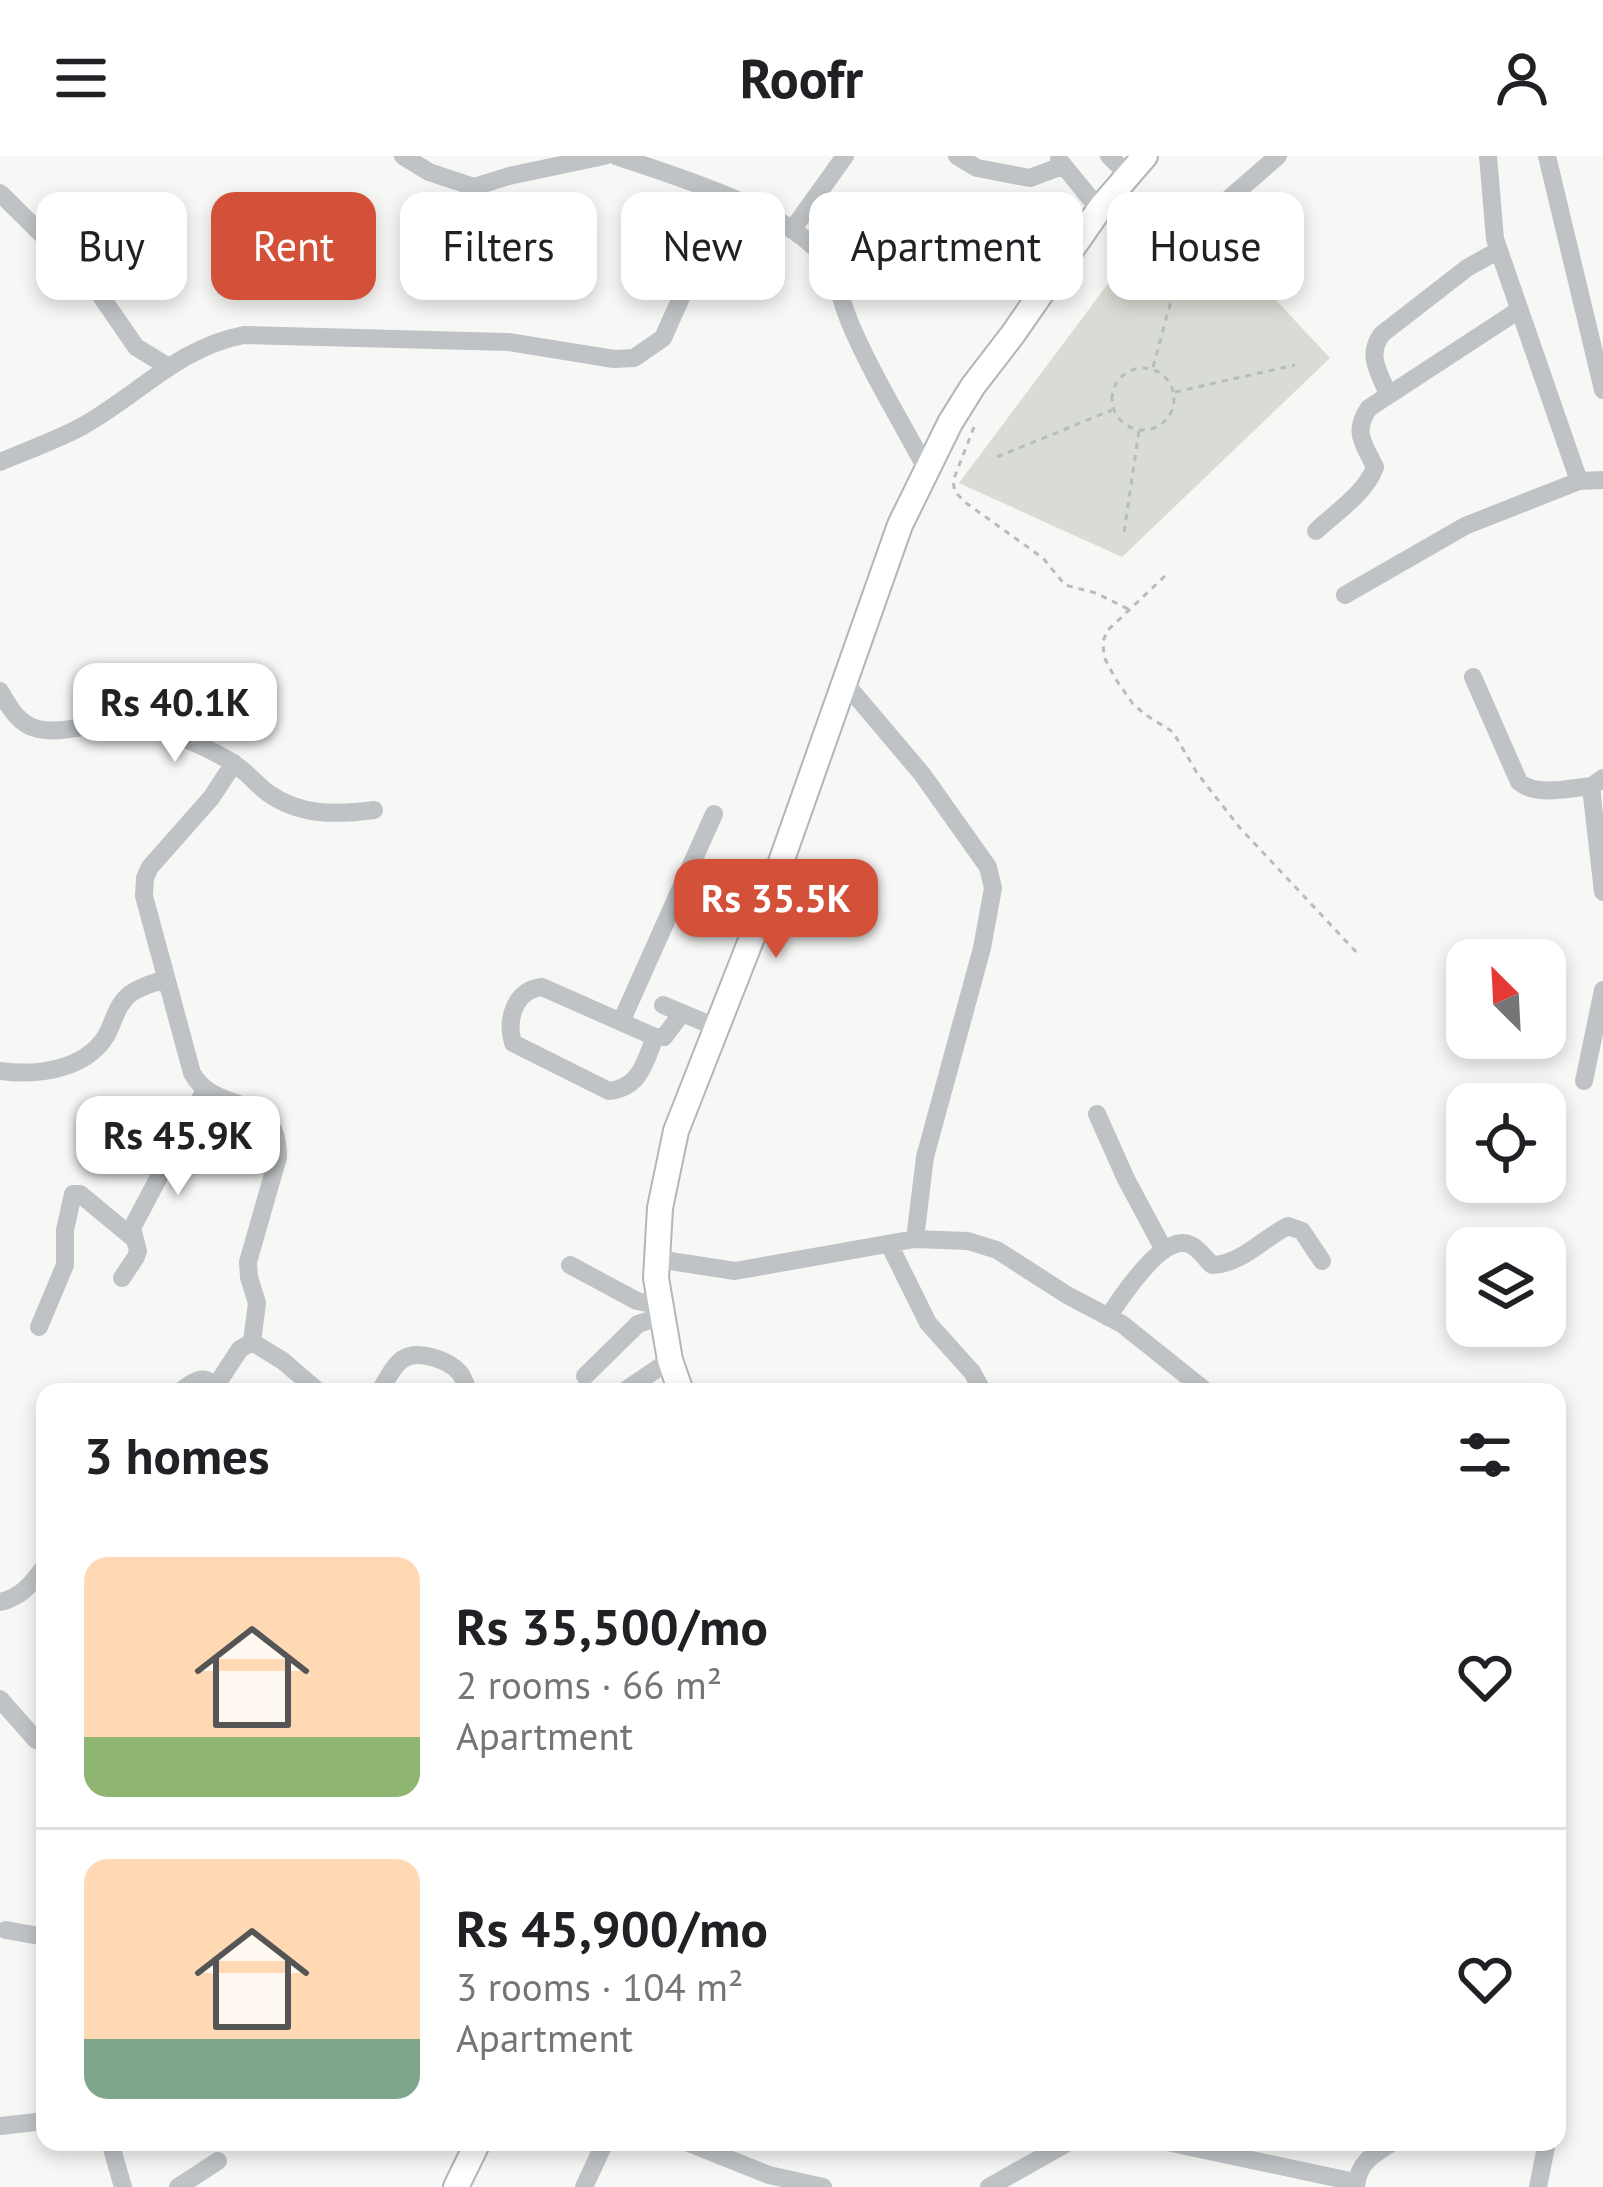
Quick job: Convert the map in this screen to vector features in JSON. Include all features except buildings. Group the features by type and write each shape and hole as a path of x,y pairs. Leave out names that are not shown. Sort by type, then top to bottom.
{"main road":[{"path":"678,1383 656,1278 659,1208 676,1131 776,879 897,538 969,392 1099,209 1136,166"},
{"path":"456,2187 474,2151"}],"street":[{"path":"403,156 429,172 474,187 604,156"},
{"path":"616,156 713,192"},
{"path":"792,230 845,156"},
{"path":"957,156 977,168 1030,178 1059,161 1099,209"},
{"path":"1109,156 1136,166"},
{"path":"1236,192 1278,156"},
{"path":"1487,156 1495,239 1579,481"},
{"path":"1547,156 1603,390"},
{"path":"0,193 94,286 136,346 167,366"},
{"path":"785,225 816,248 830,268 850,323 927,470"},
{"path":"1388,394 1373,359 1374,345 1382,334 1467,268 1499,250"},
{"path":"0,462 78,429 167,366 222,339 268,333 508,341 614,359 634,358 663,338 681,300"},
{"path":"1316,531 1368,483 1375,467 1360,436 1359,425 1369,408 1520,310"},
{"path":"1345,595 1465,526 1579,481 1603,480"},
{"path":"1474,676 1520,782 1528,789 1598,782 1603,892"},
{"path":"845,683 922,774 988,867 993,888 982,948 926,1157 915,1239"},
{"path":"0,691 15,716 38,729 137,724 234,763 286,804 340,814 374,810"},
{"path":"234,763 212,798 150,867 143,896 198,1084 270,1122 278,1141 278,1157 248,1262 257,1303 252,1342"},
{"path":"621,1022 714,814"},
{"path":"0,1071 58,1069 81,1061 104,1039 129,995 166,979"},
{"path":"655,1037 641,1074 628,1086 609,1091 514,1042 510,1026 522,994 542,988 655,1037 664,1036 672,1009 718,1028"},
{"path":"1584,1081 1603,990"},
{"path":"132,1237 132,1228 205,1090"},
{"path":"1097,1114 1164,1250"},
{"path":"39,1327 65,1265 65,1229 73,1194 80,1194 138,1247 122,1278"},
{"path":"1108,1317 1135,1278 1178,1243 1190,1244 1212,1264 1220,1265 1288,1226 1302,1231 1322,1261"},
{"path":"657,1259 735,1271 915,1239 968,1241 997,1250 1122,1324 1196,1383"},
{"path":"890,1244 928,1323 978,1383"},
{"path":"570,1265 661,1311"},
{"path":"585,1376 638,1324 661,1311"},
{"path":"220,1383 240,1349 252,1342"},
{"path":"252,1342 309,1383"},
{"path":"385,1383 399,1362 418,1354 451,1366 464,1383"},
{"path":"636,1383 670,1360"},
{"path":"0,1601 16,1597 36,1577"},
{"path":"0,1699 36,1740"},
{"path":"6,1930 36,1935"},
{"path":"0,2126 36,2122"},
{"path":"113,2151 123,2187"},
{"path":"584,2187 600,2151"},
{"path":"704,2151 765,2181 823,2187"},
{"path":"989,2187 1054,2151"},
{"path":"1206,2151 1355,2185 1369,2157 1379,2151"},
{"path":"1538,2187 1545,2151"},
{"path":"178,2187 218,2161"}],"path":[{"path":"1152,369 1171,300"},
{"path":"1173,393 1295,365"},
{"path":"1135,368 1152,369 1166,378 1174,406 1163,423 1140,430 1126,425 1113,410 1112,393 1120,377 1135,368"},
{"path":"969,392 977,417 953,481 959,497 1043,558 1065,585 1096,593 1130,610"},
{"path":"997,457 1113,410"},
{"path":"1124,532 1140,430"},
{"path":"1165,576 1108,630 1104,656 1114,678 1138,710 1173,732 1197,773 1240,828 1359,956"}],"shaded area":[{"path":"1107,285 1107,300 1276,300 1330,358 1122,557 959,483"}]}
